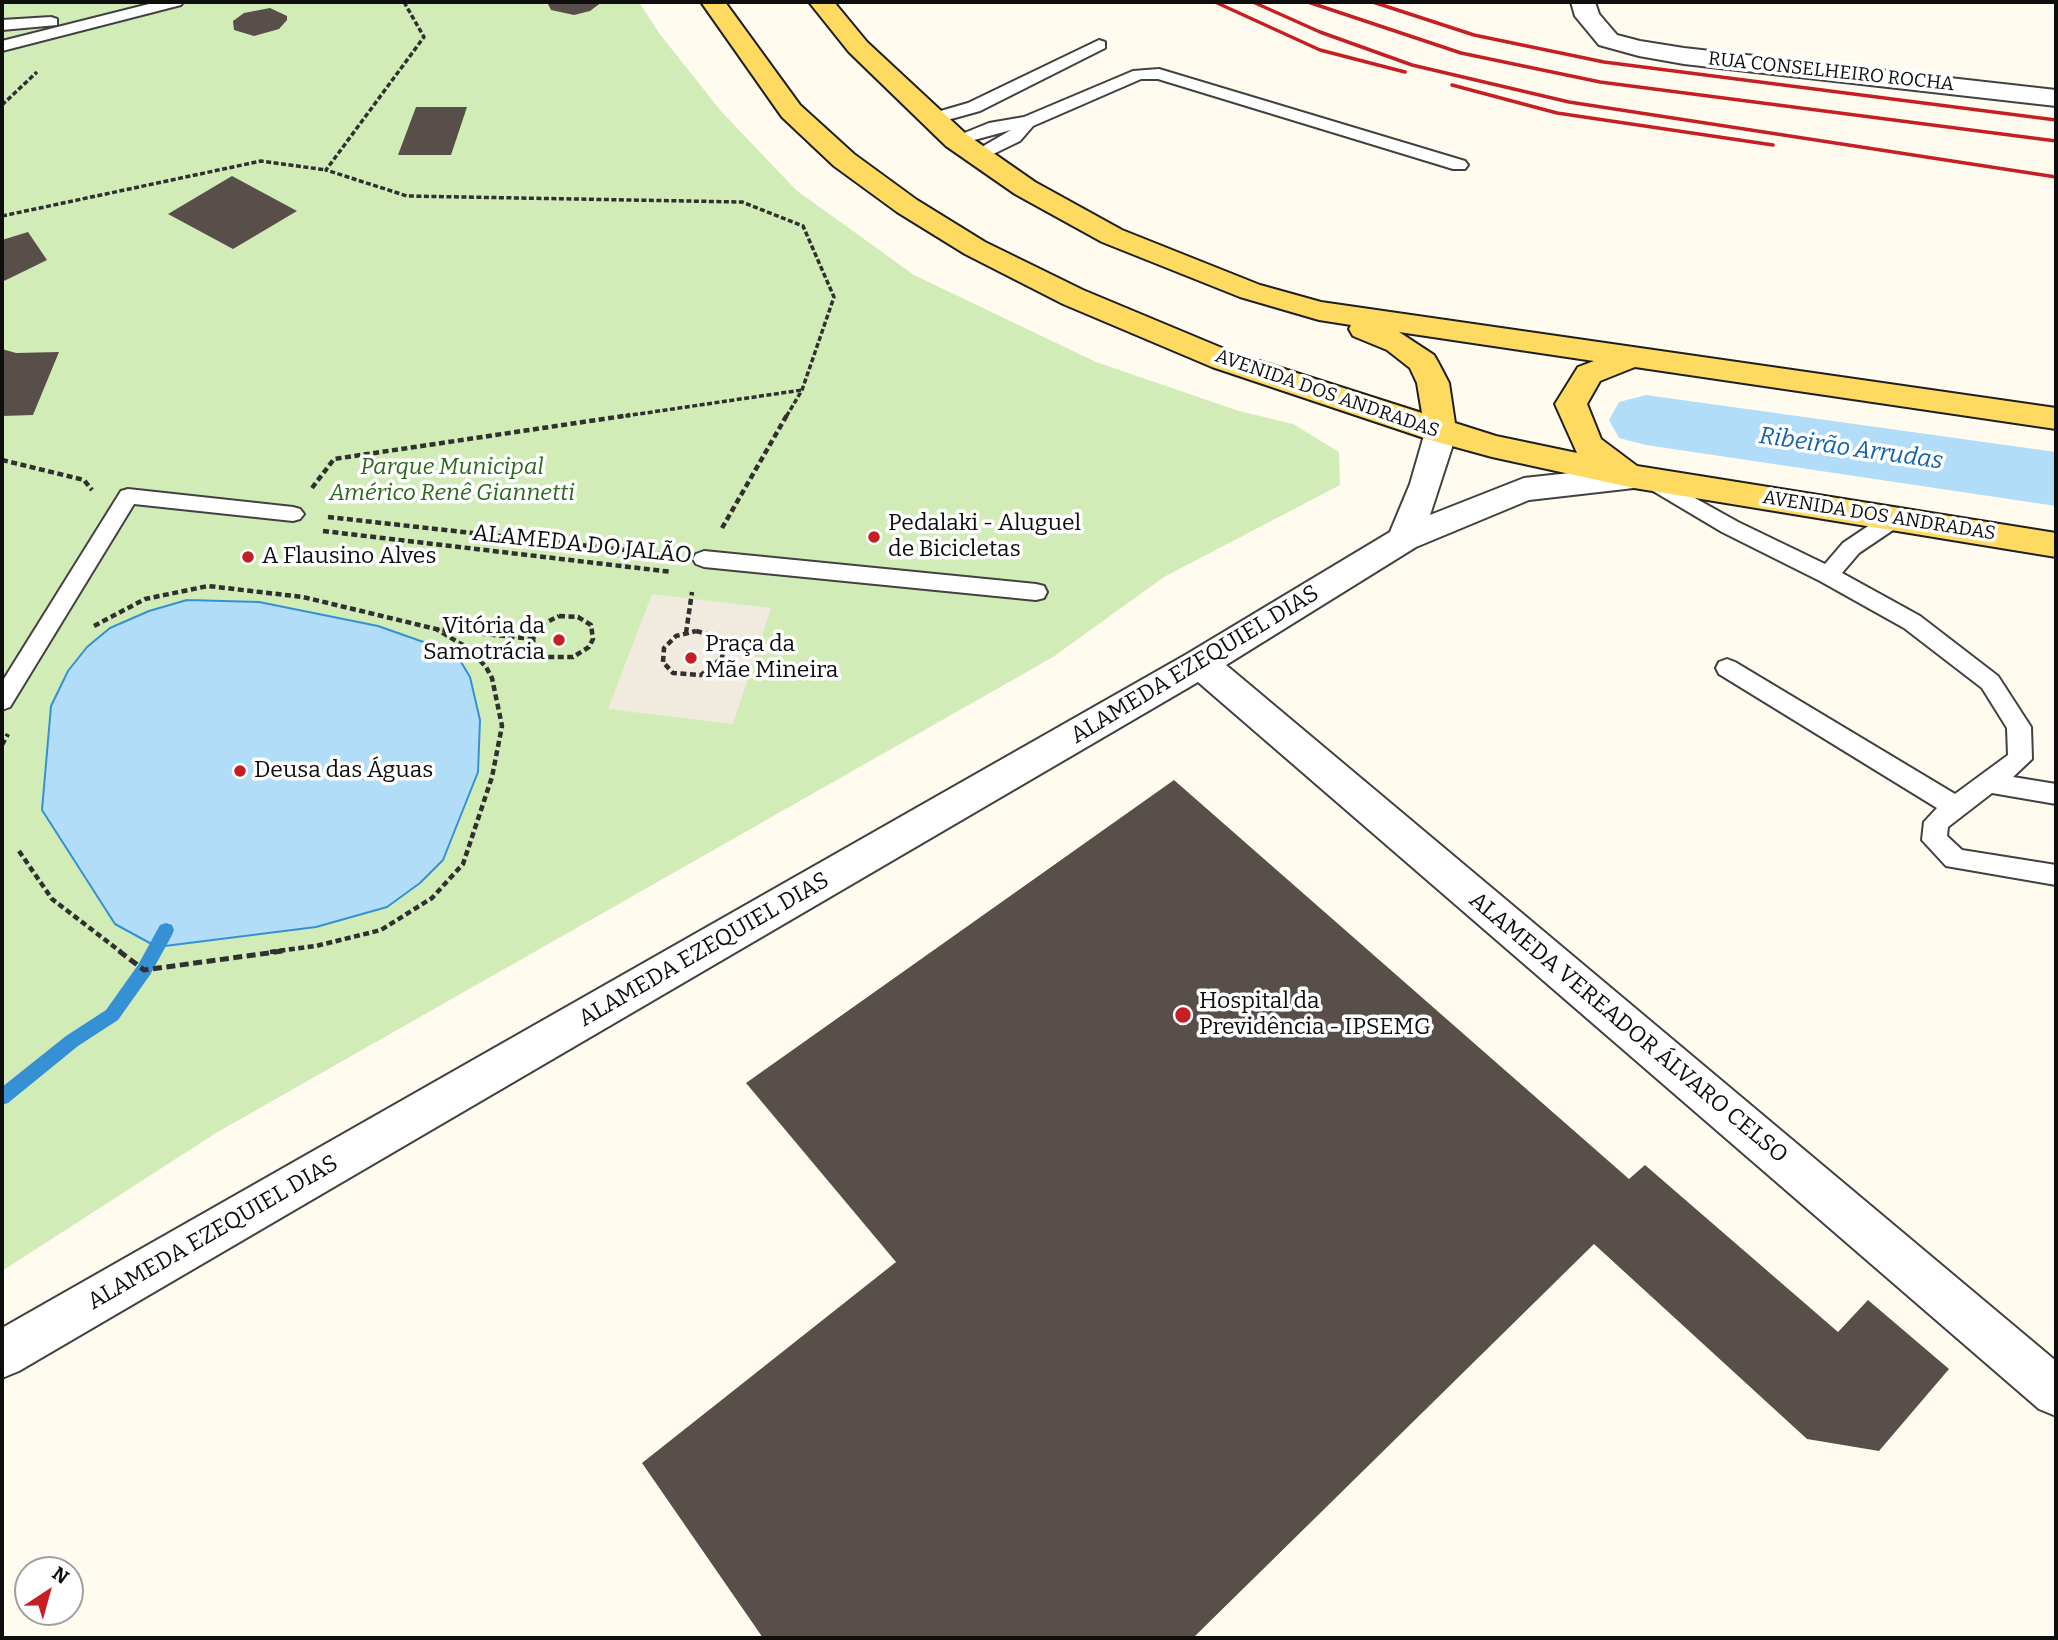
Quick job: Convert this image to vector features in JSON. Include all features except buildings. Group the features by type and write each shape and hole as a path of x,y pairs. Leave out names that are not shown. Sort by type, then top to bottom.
{"main road":[{"name":"AVENIDA DOS ANDRADAS","path":"713,2 791,111 844,160 907,206 975,248 1073,297 1223,360 1441,432 1642,478 2056,545"},
{"path":"821,2 858,47 933,119 967,148 1026,187 1112,236 1250,291 1319,311 1398,343 1423,362 1433,383 1441,432"},
{"path":"1319,311 2056,418"},
{"path":"1631,357 1589,374 1571,404 1587,445 1642,478"}],"street":[{"name":"RUA CONSELHEIRO ROCHA","path":"1583,2 1587,16 1608,40 1684,56 2056,98"},
{"path":"1404,539 1426,484 1441,432"},
{"name":"ALAMEDA EZEQUIEL DIAS","path":"2,1354 1200,664 1404,539 1524,489 1642,478"},
{"name":"ALAMEDA VEREADOR ÁLVARO CELSO","path":"1200,664 2056,1392"}],"lane":[{"path":"2,46 175,2"},
{"path":"2,25 104,20"},
{"path":"933,119 974,107 1099,45"},
{"path":"967,148 995,127 1028,122 1139,74 1159,74 1459,164"},
{"path":"967,148 1014,137 1028,122"},
{"path":"1642,478 1912,622 1990,682 2019,726 2020,759 1936,822 1934,840 1955,859 2056,875"},
{"path":"2,701 128,496 293,513"},
{"path":"1828,575 1851,548 1894,519"},
{"name":"ALAMEDA DO JALÃO","path":"704,559 1036,592"},
{"path":"1727,668 1956,807"},
{"path":"1989,783 2056,794"}],"path":[{"path":"326,170 424,37 404,2"},
{"path":"2,216 261,161 326,170 407,196 742,202 803,226 834,297 802,390 704,559"},
{"path":"293,513 334,459 802,390"},
{"name":"ALAMEDA DO JALÃO","path":"293,513 704,559"},
{"path":"317,531 682,573"},
{"path":"87,632 145,599 208,586 303,597 436,629 533,639"},
{"path":"559,616 578,617 591,625 593,632 589,646 573,657 564,659 538,653 533,639 541,625 559,616"},
{"path":"19,851 52,899 144,970 316,946 381,930 432,898 464,864 492,777 502,726 492,678 486,667 468,648 436,629"},
{"path":"696,631 715,636 723,650 722,658 710,671 682,676 673,673 663,662 664,648 676,636 696,631"},
{"path":"2,745 15,723"}],"green space":[{"name":"Parque Municipal Américo Renê Giannetti","path":"2,2 639,2 659,33 720,110 796,190 914,275 1096,362 1239,411 1293,424 1339,452 1340,485 1164,577 1053,657 216,1133 2,1271"}],"shaded area":[{"name":"Praça da Mãe Mineira","path":"652,594 771,608 733,724 608,709"}],"water":[{"path":"187,600 259,602 378,626 432,645 461,662 470,677 480,720 478,772 443,860 420,883 387,907 316,927 157,947 115,924 42,810 51,706 68,671 87,647 110,628 149,611"}],"waterway":[{"name":"Ribeirão Arrudas","path":"1646,420 2056,479"},
{"path":"2,1097 72,1041 112,1015 144,970 166,930"}],"railway":[{"path":"1215,2 1320,50 1405,72"},
{"path":"1253,2 1320,32 1412,65 1569,102 2056,177"},
{"path":"1308,2 1461,53 1600,82 2056,141"},
{"path":"1373,2 1474,35 1604,62 2056,120"},
{"path":"1452,85 1557,113 1773,145"}],"place":[{"name":"Pedalaki - Aluguel de Bicicletas","path":"874,537"},
{"name":"A Flausino Alves","path":"248,557"},
{"name":"Vitória da Samotrácia","path":"559,640"},
{"name":"Praça da Mãe Mineira","path":"691,658"},
{"name":"Deusa das Águas","path":"240,771"},
{"name":"Hospital da Previdência - IPSEMG","path":"1183,1015"}]}
